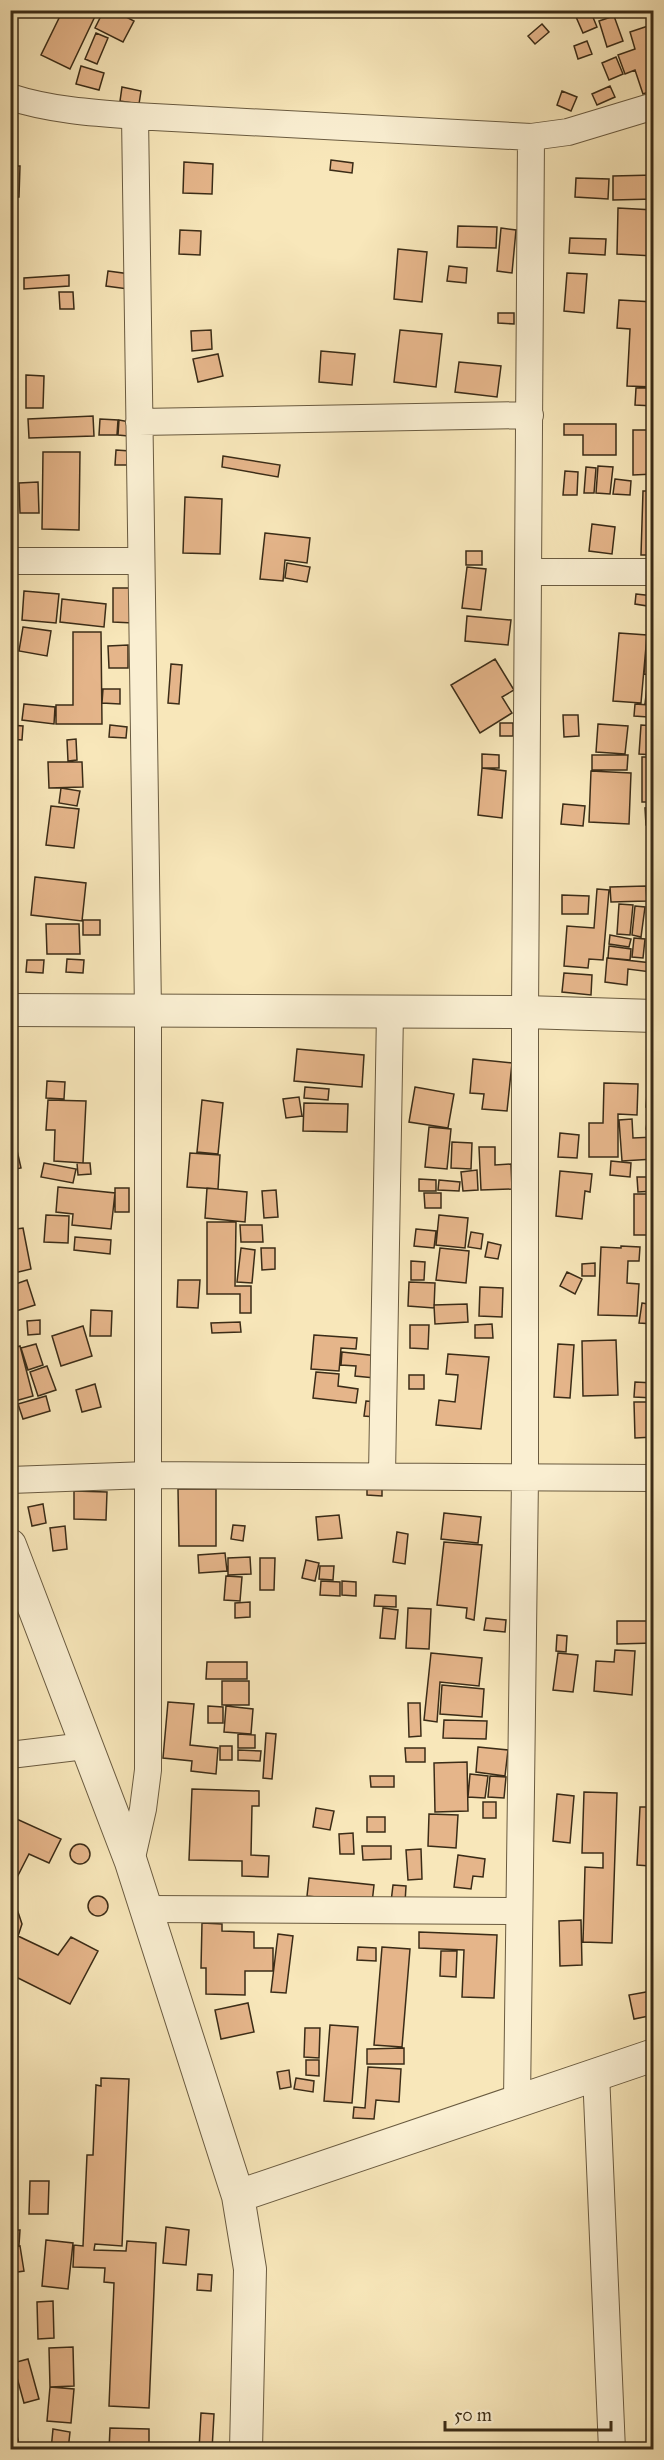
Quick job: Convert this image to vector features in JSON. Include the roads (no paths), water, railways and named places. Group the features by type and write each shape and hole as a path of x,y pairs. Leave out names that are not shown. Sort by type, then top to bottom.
{"street":[{"path":"10,97 77,111 135,117 531,136 568,132 654,106"},
{"path":"130,1862 143,1809 148,1770 148,1011 135,117"},
{"path":"517,2100 525,1477 525,1012 531,136"},
{"path":"139,422 530,415"},
{"path":"10,561 141,561"},
{"path":"528,572 654,572"},
{"path":"10,1010 525,1012 654,1016"},
{"path":"382,1475 390,1012"},
{"path":"10,1480 148,1475 654,1478"},
{"path":"10,1545 130,1862 238,2196 250,2269 246,2450"},
{"path":"10,1755 85,1746"},
{"path":"146,1909 519,1911"},
{"path":"238,2196 654,2055"},
{"path":"596,2073 612,2450"}]}
